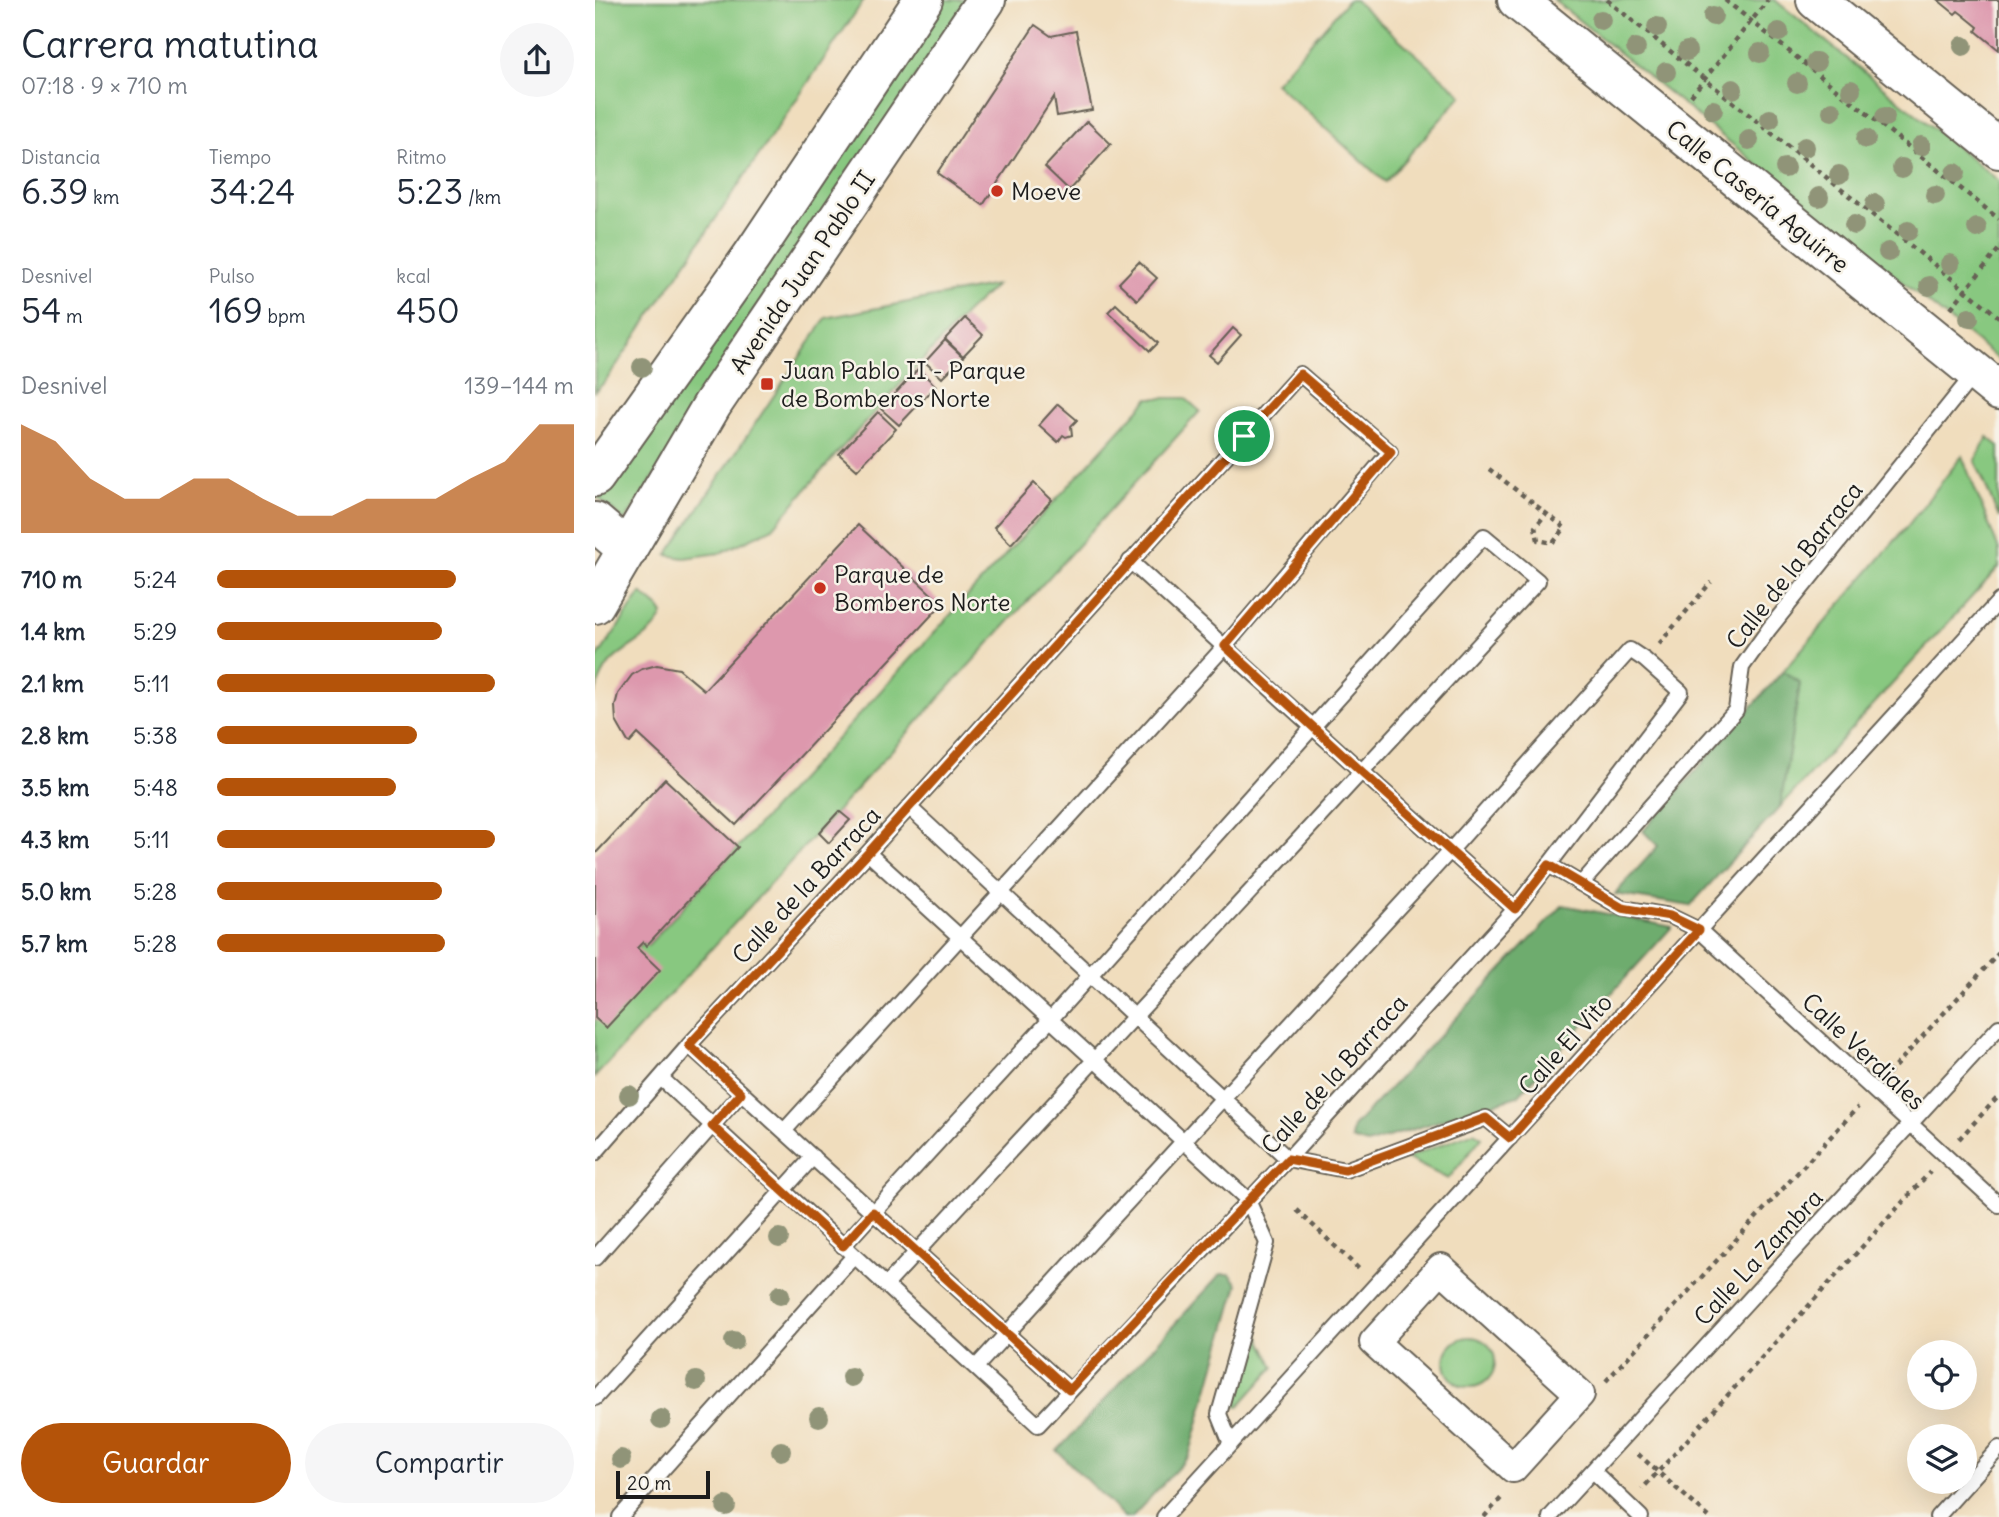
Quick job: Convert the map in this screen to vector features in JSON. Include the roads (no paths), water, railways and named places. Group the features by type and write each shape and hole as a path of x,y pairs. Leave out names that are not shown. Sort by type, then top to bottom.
{"main road":[{"name":"Avenida Juan Pablo II","path":"595,477 610,442 752,256 923,0"},
{"name":"Avenida Juan Pablo II","path":"595,604 712,405 986,0"},
{"name":"Calle Casería Aguirre","path":"1517,0 1987,382"},
{"path":"1836,6 1999,149"},
{"path":"595,522 628,550"}],"street":[{"path":"1441,1268 1580,1394 1513,1468 1374,1342 1441,1268"}],"lane":[{"name":"Calle de la Barraca","path":"595,1153 689,1045 868,853 1300,374 1391,452 1225,646"},
{"name":"Calle de la Barraca","path":"1581,884 1736,710 1742,667 1769,629 1987,382"},
{"path":"620,1517 849,1251 873,1212 1050,1020 1484,536 1538,581 886,1285"},
{"path":"1130,561 1515,909"},
{"name":"Calle El Vito","path":"1164,1517 1999,601"},
{"path":"784,1131 1225,646"},
{"name":"Calle de la Barraca","path":"975,1367 1038,1424 1288,1159 1515,909 1681,692 1630,650 1450,851"},
{"path":"909,807 1288,1159 1345,1170 1486,1118 1510,1138"},
{"path":"661,1078 975,1367 1450,851"},
{"path":"868,853 1248,1200 1267,1243 1219,1414 1231,1444"},
{"name":"Calle Verdiales","path":"1549,865 1622,908 1670,916 1699,930 1999,1205"},
{"name":"Calle La Zambra","path":"1550,1517 1999,1027"},
{"path":"689,1045 1069,1390"},
{"path":"595,1258 741,1093"},
{"path":"595,1398 813,1157"},
{"path":"1937,1517 1999,1448"},
{"path":"1593,1471 1641,1517"}],"place":[{"name":"Moeve","path":"997,191"},
{"name":"Juan Pablo II - Parque de Bomberos Norte","path":"767,384"},
{"name":"Parque de Bomberos Norte","path":"820,588"}]}
